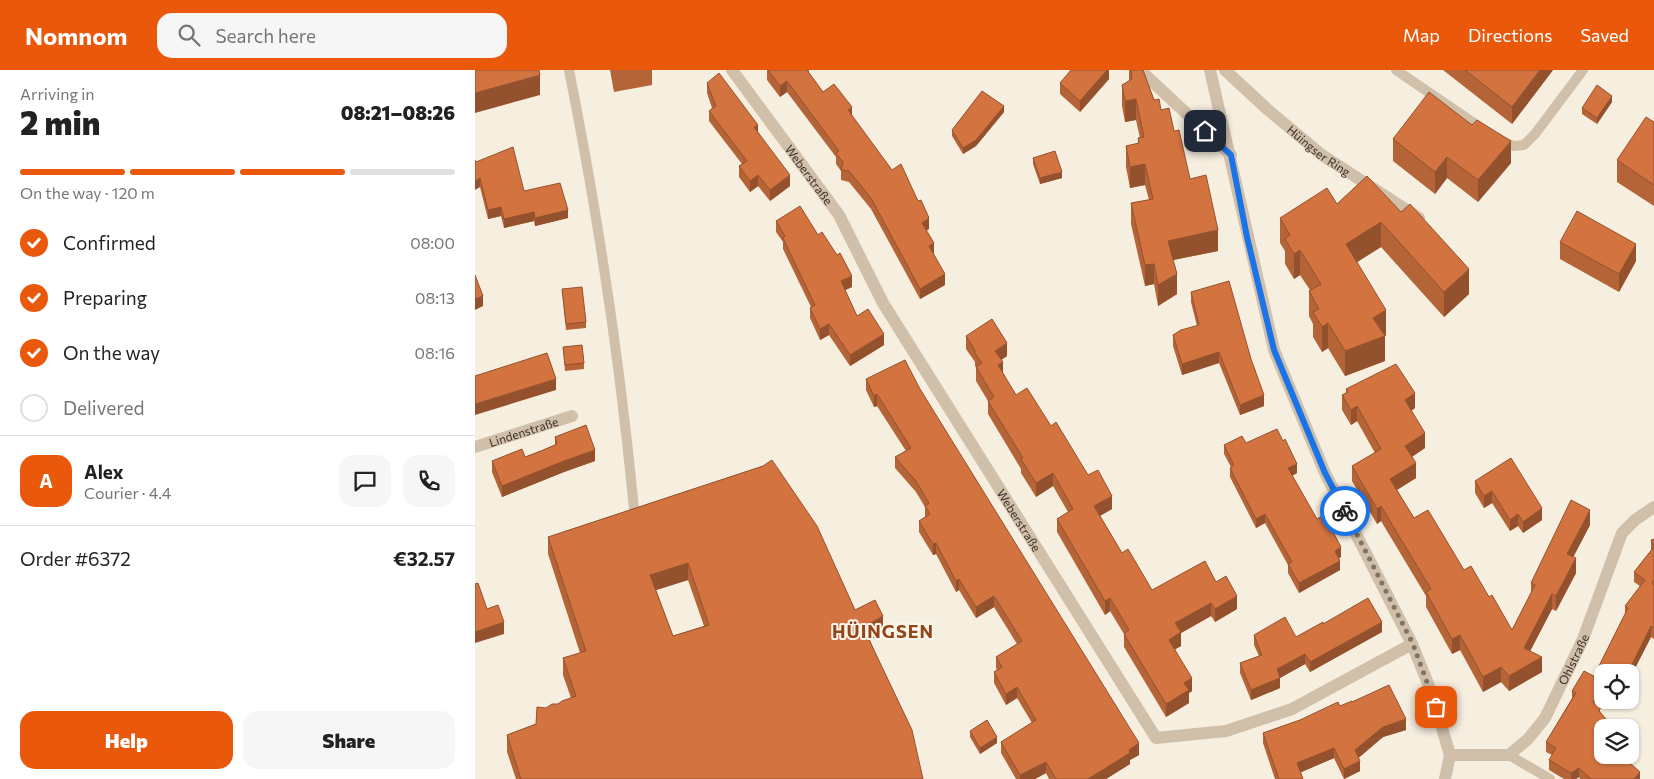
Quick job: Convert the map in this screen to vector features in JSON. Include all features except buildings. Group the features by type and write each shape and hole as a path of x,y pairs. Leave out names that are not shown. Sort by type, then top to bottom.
{"street":[{"name":"Weberstraße","path":"732,70 839,215 883,303 1155,738 1226,731 1291,709 1413,644"},
{"path":"1140,70 1231,155"},
{"path":"1210,70 1231,155 1247,237 1274,350 1325,473 1413,644 1431,691 1449,755 1445,779"},
{"name":"Hüingser Ring","path":"1225,70 1267,110 1322,155 1421,219"},
{"name":"Lindenstraße","path":"475,447 572,416"},
{"name":"Ohlstraße","path":"1509,754 1527,739 1545,718 1583,640 1622,533 1635,520 1654,507"},
{"path":"1449,755 1509,754"}],"lane":[{"path":"569,70 585,146 624,409 634,509"},
{"path":"1396,70 1502,141 1513,146 1524,145 1535,134 1583,70"},
{"path":"1509,754 1550,779"}],"way so far":[{"path":"1345,511 1413,644 1436,707"}],"district":[{"name":"HÜINGSEN","path":"883,631"}],"route":[{"path":"1205,131 1231,155 1247,237 1274,350 1325,473 1345,511"}]}
